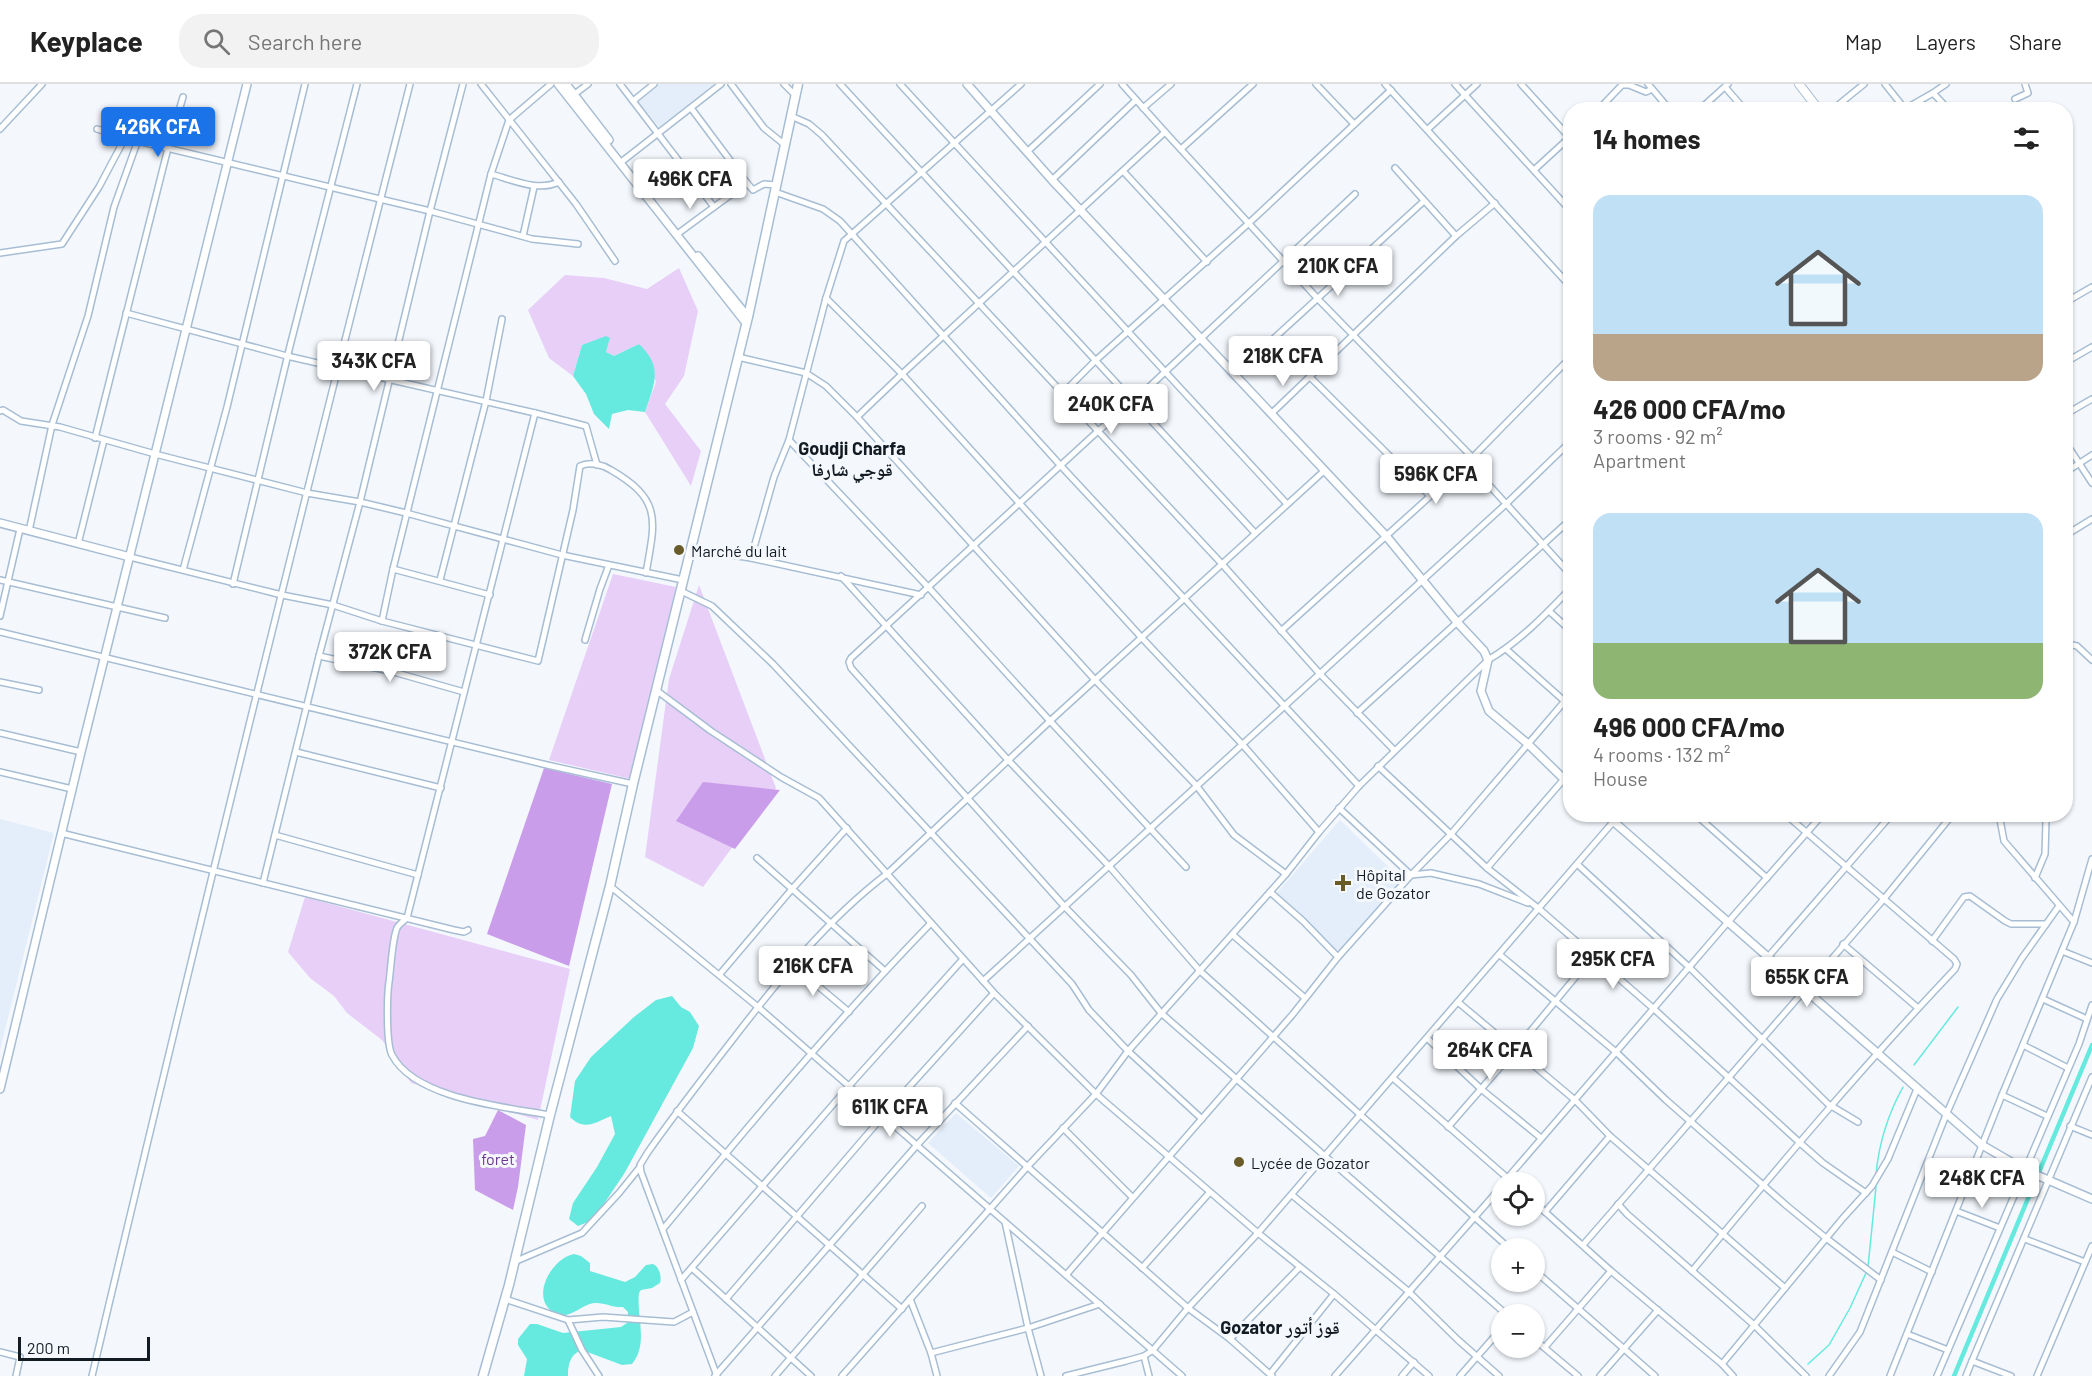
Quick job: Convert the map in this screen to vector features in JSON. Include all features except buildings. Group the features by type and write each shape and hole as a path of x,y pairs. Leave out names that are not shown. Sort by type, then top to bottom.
{"highway":[{"path":"483,1376 505,1299 610,886 747,320 798,84"}],"main road":[{"path":"1798,84 1813,102"}],"street":[{"path":"0,129 42,84"},
{"path":"0,1089 247,84"},
{"path":"183,570 242,345 305,84"},
{"path":"233,584 287,356 357,84"},
{"path":"92,1376 256,693 410,84"},
{"path":"263,882 463,84"},
{"path":"481,84 559,182 615,261"},
{"path":"382,621 406,513 491,174 508,120 551,84"},
{"path":"558,84 572,96"},
{"path":"566,84 572,96 622,162 747,320"},
{"path":"572,96 588,84"},
{"path":"620,84 714,207"},
{"path":"633,101 654,84"},
{"path":"622,162 721,84"},
{"path":"731,84 764,128 786,146"},
{"path":"784,84 796,96"},
{"path":"840,84 1254,533"},
{"path":"900,84 1287,504"},
{"path":"967,84 1052,180 1387,537 1484,651 1488,660 1481,691 1489,711 1563,778"},
{"path":"751,558 774,477 789,440 840,249 850,234 887,204 1021,84"},
{"path":"1028,151 1100,84"},
{"path":"1122,84 1318,299 1470,460 1506,504 1563,566"},
{"path":"1143,108 1171,84"},
{"path":"1181,149 1253,84"},
{"path":"1316,84 1354,124"},
{"path":"1385,84 1563,278"},
{"path":"1455,84 1563,202"},
{"path":"1428,129 1477,84"},
{"path":"1521,84 1563,129"},
{"path":"1842,102 1864,84"},
{"path":"1885,84 1899,102"},
{"path":"1917,102 1946,84"},
{"path":"2015,99 2028,93 2025,84"},
{"path":"1606,102 1622,85 1629,85 1646,92 1650,86 1663,102"},
{"path":"1708,102 1726,86 1739,102"},
{"path":"1063,393 1391,90"},
{"path":"1933,93 1941,102"},
{"path":"95,438 168,148 183,98"},
{"path":"1052,180 1136,100"},
{"path":"691,108 753,190 764,184 823,209 840,221 1061,466 1359,786"},
{"path":"791,116 810,124 822,135 980,303 1320,674 1395,750"},
{"path":"97,129 125,138 430,211 523,236 578,244"},
{"path":"857,417 1165,132"},
{"path":"0,254 62,244 99,186 125,138"},
{"path":"29,531 52,425 88,316 114,207 138,140"},
{"path":"1534,170 1563,143"},
{"path":"1395,168 1456,236"},
{"path":"1123,171 1207,262"},
{"path":"491,174 534,186 545,187 559,182"},
{"path":"678,233 747,183"},
{"path":"523,236 534,186"},
{"path":"1354,194 1133,402 1098,431 849,662 851,668 1065,907 1131,975 1161,1013 1495,1304"},
{"path":"1235,374 1424,201"},
{"path":"1272,413 1456,236 1495,203"},
{"path":"2073,298 2092,287"},
{"path":"826,298 902,374 1319,831"},
{"path":"126,313 242,345 437,389 586,426 597,465"},
{"path":"441,580 486,401 502,319"},
{"path":"2073,358 2092,347"},
{"path":"738,357 806,373 826,386 857,417 1096,681 1196,785 1234,835 1286,874"},
{"path":"1281,631 1470,460 1563,365"},
{"path":"1310,377 1429,495"},
{"path":"2073,410 2092,399"},
{"path":"0,411 28,423 52,425 307,493 360,502 562,555 683,580"},
{"path":"535,413 407,918 397,928 386,998 389,1048 397,1063 414,1078 459,1099 550,1115"},
{"path":"78,544 104,440"},
{"path":"789,440 1186,867"},
{"path":"983,981 1506,504 1563,449"},
{"path":"2073,453 2092,483"},
{"path":"2073,467 2092,455"},
{"path":"0,523 233,584 333,605 382,621 538,661 580,466 587,464 608,468 633,483 649,502 654,526 646,573"},
{"path":"514,1262 587,1230 640,1167 677,1112 758,1007 831,924 862,893 888,873 1050,721 1325,470"},
{"path":"2073,531 2092,519"},
{"path":"1358,713 1563,527"},
{"path":"0,616 20,529"},
{"path":"692,549 841,576 921,595"},
{"path":"585,640 609,565"},
{"path":"393,569 441,580 490,595"},
{"path":"841,576 1008,760 1109,866 1200,971 1498,1238"},
{"path":"0,580 165,618"},
{"path":"681,591 707,602 731,622 1072,984 1089,1010 1128,1051 1202,1119"},
{"path":"842,1376 1027,1167 1096,1094 1128,1051 1233,935 1286,874 1319,831 1377,766 1488,660 1506,649 1563,596"},
{"path":"1549,611 1563,624"},
{"path":"0,632 633,784"},
{"path":"2073,645 2092,660"},
{"path":"1506,649 1563,700"},
{"path":"319,656 390,671 464,692"},
{"path":"0,682 39,690"},
{"path":"656,690 711,731 781,777 819,798 994,993 1096,1094 1299,1268 1334,1294 1430,1376"},
{"path":"1066,1275 1202,1119 1338,957 1451,834 1528,744 1563,709"},
{"path":"0,733 81,752"},
{"path":"296,752 441,788"},
{"path":"1377,766 1487,868 1654,1009 1823,1163 1866,1193"},
{"path":"0,772 72,789"},
{"path":"1487,868 1563,780"},
{"path":"1340,808 1411,875 1431,873 1479,884 1538,909"},
{"path":"1066,1376 1087,1373 1144,1356 1153,1350 1428,1039 1613,822 1982,1145 2028,1172 2092,1199"},
{"path":"1704,822 1767,878"},
{"path":"1692,1271 1799,1142 1955,969 1957,964 1954,959 1794,822"},
{"path":"1515,1172 1616,1052 1817,822"},
{"path":"1768,957 1885,822"},
{"path":"1583,1245 1883,900 1946,822"},
{"path":"2000,822 2004,841 2074,922"},
{"path":"2035,878 2045,854 2046,822"},
{"path":"720,974 847,828"},
{"path":"62,833 464,932 468,930"},
{"path":"275,835 418,875"},
{"path":"757,858 885,971"},
{"path":"1890,1376 2074,922 2092,859"},
{"path":"1577,864 1690,968 1831,1107 1858,1122"},
{"path":"610,886 720,974 1182,1376"},
{"path":"1270,892 1303,921 1338,957"},
{"path":"1932,941 1964,897 1970,896 2011,924 2046,924"},
{"path":"1828,1376 1860,1332 1946,1115 1997,999 2022,958 2059,906"},
{"path":"663,1229 849,1012 931,923"},
{"path":"1233,935 1305,998"},
{"path":"1843,944 1918,1008"},
{"path":"2062,951 2092,963"},
{"path":"1500,955 1616,1052 1763,1185 1881,1280"},
{"path":"1448,1127 1592,957"},
{"path":"681,1280 693,1269 849,1086 963,959"},
{"path":"793,965 849,1012"},
{"path":"726,1299 883,1116 994,993"},
{"path":"2043,999 2087,1019"},
{"path":"1459,1003 1575,1100 1610,1136 1785,1288"},
{"path":"1937,1376 2000,1228 2028,1172 2047,1116 2092,1005"},
{"path":"640,1167 716,1376 917,1145 1028,1026"},
{"path":"1428,1039 1481,1089 1542,1138"},
{"path":"2023,1045 2068,1068"},
{"path":"1966,1376 2025,1239 2045,1179 2092,1077"},
{"path":"1393,1078 1498,1172"},
{"path":"1722,1364 1877,1179 1888,1159 1917,1089"},
{"path":"2002,1095 2047,1116"},
{"path":"955,1103 1188,1308 1230,1339 1271,1375 1334,1294"},
{"path":"677,1112 902,1309"},
{"path":"2070,1126 2092,1135"},
{"path":"1063,1128 1132,1197"},
{"path":"1610,1136 1545,1212 1722,1364 1733,1376"},
{"path":"1142,1268 1210,1192"},
{"path":"1292,1195 1408,1291 1476,1357 1499,1376"},
{"path":"1335,1376 1491,1198"},
{"path":"1618,1204 1626,1214 1754,1325 1806,1376"},
{"path":"775,1376 922,1206"},
{"path":"1956,1211 2000,1228"},
{"path":"1005,1222 1041,1376"},
{"path":"2025,1239 2085,1262"},
{"path":"2037,1376 2092,1246"},
{"path":"1892,1252 1932,1272"},
{"path":"1230,1339 1299,1268"},
{"path":"693,1269 811,1376"},
{"path":"1578,1376 1545,1347 1611,1270"},
{"path":"1545,1280 1655,1376"},
{"path":"505,1299 568,1320 589,1317 674,1322 693,1312"},
{"path":"910,1299 931,1353 937,1376"},
{"path":"931,1353 1028,1328 1100,1304"},
{"path":"1600,1376 1658,1310"},
{"path":"568,1320 582,1350 599,1376"},
{"path":"1907,1334 1948,1350"},
{"path":"1460,1376 1491,1340"},
{"path":"0,1352 20,1357 16,1376"},
{"path":"1144,1356 1149,1376"},
{"path":"1402,1376 1414,1362"},
{"path":"1972,1362 2010,1376"}],"shaded area":[{"path":"660,84 714,84 659,127 638,102"},
{"path":"679,268 698,311 684,376 665,404 701,451 691,486 645,412 656,382 639,344 614,356 606,352 610,338 582,345 573,376 549,358 528,310 565,275 604,278 647,289"},
{"path":"606,336 610,338 606,352 614,356 639,344 651,360 655,376 645,412 628,410 612,414 609,429 594,414 586,394 573,376 582,345"},
{"path":"613,574 676,587 631,779 549,760"},
{"path":"699,585 776,788 703,887 645,857 669,679"},
{"path":"0,819 54,833 0,1050"},
{"path":"1340,820 1402,880 1333,957 1303,921 1276,894"},
{"path":"305,897 570,969 538,1120 411,1083 382,1040 347,1013 334,996 310,978 288,952"},
{"path":"672,996 681,1007 690,1012 699,1026 693,1048 624,1174 593,1220 578,1226 569,1219 573,1203 615,1134 611,1116 585,1125 570,1117 575,1081 591,1057 634,1017 656,1000"},
{"path":"956,1113 1019,1166 991,1198 928,1143"},
{"path":"574,1254 590,1263 590,1271 625,1282 635,1277 646,1265 653,1264 658,1269 660,1283 652,1288 641,1290 639,1293 641,1339 637,1356 632,1364 622,1365 582,1350 570,1360 568,1376 524,1376 527,1359 518,1345 518,1339 530,1324 537,1324 563,1333 621,1327 627,1323 628,1312 623,1307 601,1303 590,1304 561,1316 550,1310 543,1293 545,1283 556,1264"}],"green space":[{"path":"544,768 612,784 569,966 487,934"},
{"path":"703,782 780,790 735,849 676,821"},
{"name":"foret","path":"498,1110 526,1125 513,1210 475,1190 473,1139 485,1136"}],"waterway":[{"path":"1914,1065 1958,1007"},
{"path":"1954,1376 2092,1045"},
{"path":"1876,1174 1885,1129 1903,1087"},
{"path":"1868,1267 1876,1187"},
{"path":"1808,1364 1829,1345 1866,1273"}],"place":[{"name":"Marché du lait","path":"679,550"},
{"name":"Hôpital de Gozator","path":"1343,883"},
{"name":"Lycée de Gozator","path":"1239,1162"}],"district":[{"name":"Goudji Charfa قوجي شارفا","path":"852,458"},
{"name":"Gozator قوز أتور","path":"1280,1327"}]}
